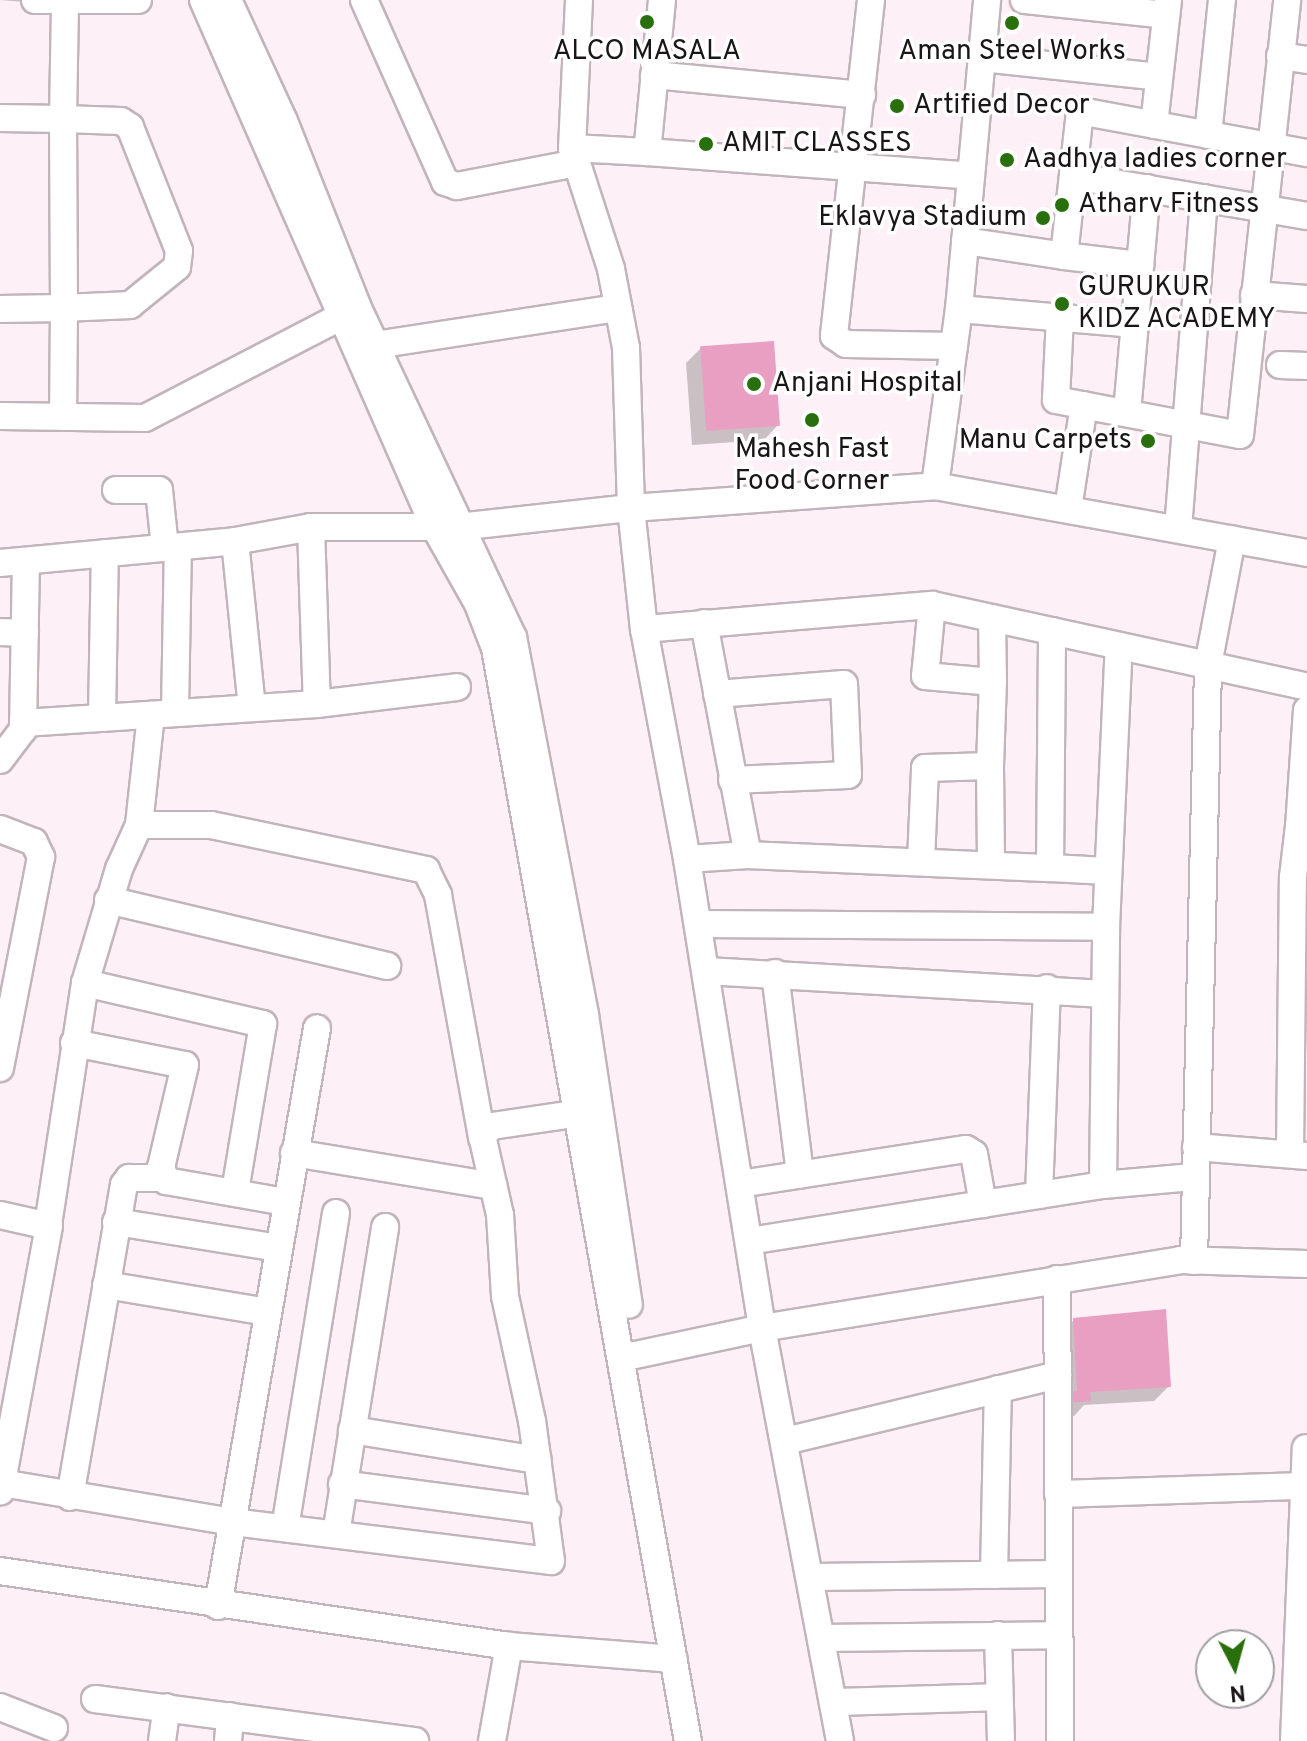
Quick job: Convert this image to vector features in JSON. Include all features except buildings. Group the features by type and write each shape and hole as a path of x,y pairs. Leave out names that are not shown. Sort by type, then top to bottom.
{"street":[{"path":"35,0 138,0"},
{"path":"364,0 445,182 457,186 575,156 647,152 971,176"},
{"path":"579,0 575,156 618,308 626,348 631,508 644,629 701,924 762,1328 813,1577 840,1741"},
{"path":"647,152 662,0"},
{"path":"871,0 855,168 834,336 846,344 954,346"},
{"path":"935,486 959,309 987,0"},
{"path":"1024,0 1167,8 1154,125"},
{"path":"1208,135 1222,0"},
{"path":"63,416 65,1"},
{"path":"1060,317 1056,400 1240,435 1268,146 1280,56 1293,2"},
{"path":"226,6 342,316 446,525"},
{"path":"226,6 376,345 500,668 589,1111 688,1741"},
{"path":"1280,56 1307,60"},
{"path":"982,58 1159,77"},
{"path":"654,75 862,95"},
{"path":"1064,256 1080,111 1307,153"},
{"path":"0,118 121,121 130,127 180,259 130,305 0,309"},
{"path":"1073,176 1307,216"},
{"path":"1127,412 1147,188"},
{"path":"1178,529 1204,198"},
{"path":"965,241 1140,265"},
{"path":"1254,295 1307,299"},
{"path":"376,345 618,308"},
{"path":"959,309 1135,324"},
{"path":"0,416 145,418 342,316"},
{"path":"1280,365 1307,366"},
{"path":"1068,509 1084,405"},
{"path":"0,760 20,741 12,632 13,562 235,541 311,527 446,525 935,486 1307,553"},
{"path":"116,490 159,490 172,547 163,714 139,825 108,900 85,983 48,1225 1,1488 546,1564 554,1551 505,1296 493,1186 438,895 426,870 226,827 139,825"},
{"path":"311,527 317,704"},
{"path":"1194,1261 1193,1177 1208,665 1232,539"},
{"path":"235,541 252,708"},
{"path":"102,718 105,553"},
{"path":"644,629 932,605 1307,687"},
{"path":"932,605 925,676 993,682"},
{"path":"991,862 992,618"},
{"path":"704,623 748,855"},
{"path":"1050,868 1052,631"},
{"path":"1103,1185 1104,994 1119,646"},
{"path":"717,694 844,684 848,775 732,780"},
{"path":"16,712 102,718 317,704 457,687"},
{"path":"1196,1147 1298,1155 1300,906 1307,710"},
{"path":"921,861 925,768 990,766"},
{"path":"0,829 34,842 41,857 0,1068"},
{"path":"687,859 748,855 991,862 1108,871"},
{"path":"108,900 387,966"},
{"path":"701,924 1106,927"},
{"path":"706,971 1047,988 1104,994"},
{"path":"775,973 800,1174"},
{"path":"85,983 263,1024 235,1192"},
{"path":"1039,1195 1047,988"},
{"path":"218,1606 317,1028"},
{"path":"74,1043 185,1065 161,1167 163,1178"},
{"path":"482,1138 492,1126 589,1111"},
{"path":"740,1184 966,1149 974,1154 983,1204"},
{"path":"294,1153 493,1186"},
{"path":"749,1241 1103,1185 1193,1177"},
{"path":"70,1497 116,1222 126,1180 163,1178 285,1202"},
{"path":"285,1528 336,1213"},
{"path":"0,1215 48,1225"},
{"path":"116,1222 278,1248"},
{"path":"336,1534 385,1227"},
{"path":"629,1356 762,1328 1057,1279 1194,1261 1307,1264"},
{"path":"1057,1279 1060,1741"},
{"path":"106,1285 267,1312"},
{"path":"629,1356 705,1741"},
{"path":"785,1441 1058,1375"},
{"path":"994,1575 998,1389"},
{"path":"352,1430 538,1460"},
{"path":"1294,1741 1306,1448"},
{"path":"342,1484 547,1511"},
{"path":"1058,1494 1305,1486"},
{"path":"813,1577 1058,1574"},
{"path":"1,1575 509,1646 673,1659"},
{"path":"998,1635 1001,1741"},
{"path":"822,1638 1057,1635"},
{"path":"492,1741 509,1646"},
{"path":"833,1702 999,1697"},
{"path":"95,1699 167,1707 229,1728 415,1741"},
{"path":"0,1707 54,1728"},
{"path":"162,1741 167,1707"}],"place":[{"name":"ALCO MASALA","path":"647,22"},
{"name":"Aman Steel Works","path":"1012,23"},
{"name":"Artified Decor","path":"897,106"},
{"name":"AMIT CLASSES","path":"706,144"},
{"name":"Aadhya ladies corner","path":"1007,160"},
{"name":"Atharv Fitness","path":"1062,205"},
{"name":"Eklavya Stadium","path":"1043,218"},
{"name":"GURUKUR KIDZ ACADEMY","path":"1062,304"},
{"name":"Anjani Hospital","path":"754,384"},
{"name":"Mahesh Fast Food Corner","path":"812,420"},
{"name":"Manu Carpets","path":"1148,441"}]}
